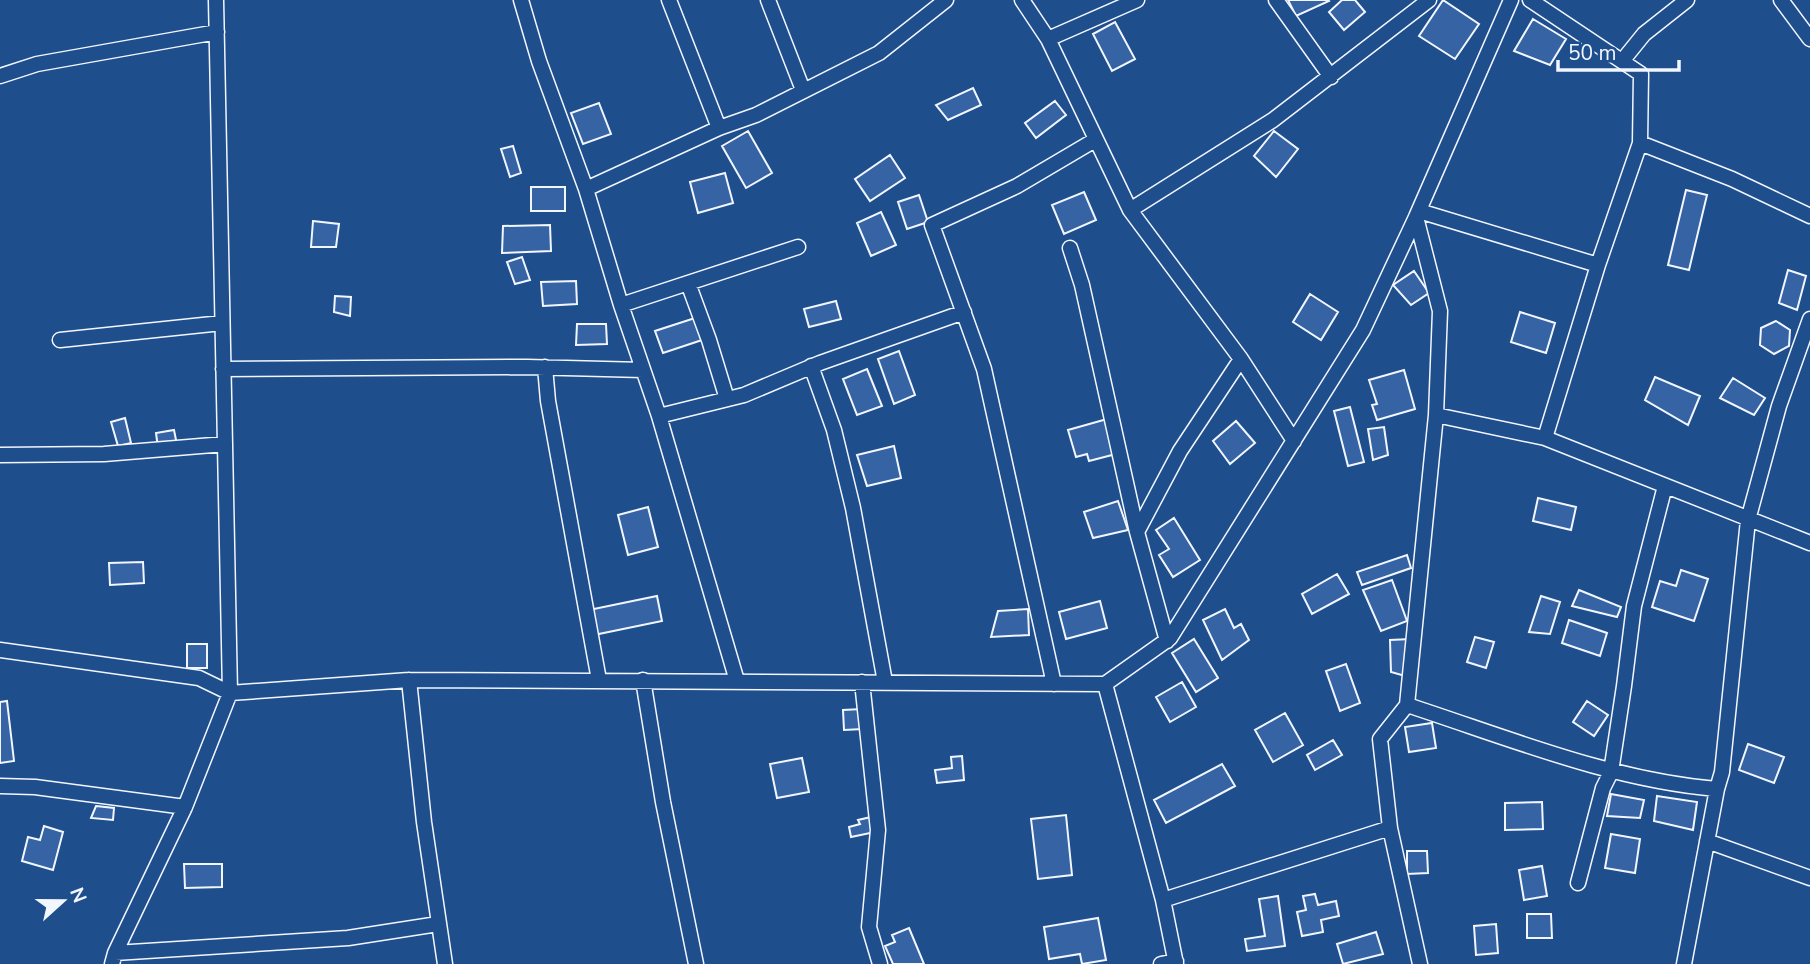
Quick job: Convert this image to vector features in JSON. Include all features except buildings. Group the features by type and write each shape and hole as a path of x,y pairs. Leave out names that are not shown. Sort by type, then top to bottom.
{"street":[{"path":"114,958 185,807 230,693 216,0"},
{"path":"521,0 539,61 586,189 621,305 659,416 737,681"},
{"path":"669,0 719,128"},
{"path":"768,0 803,90"},
{"path":"586,189 719,128 756,115 879,53 946,0"},
{"path":"1022,0 1048,39 1130,210 1241,359 1294,441"},
{"path":"1048,39 1137,0"},
{"path":"1276,0 1331,77"},
{"path":"1130,210 1273,120 1429,0"},
{"path":"0,650 200,678 230,693 409,680 1105,684 1167,641 1363,330 1418,214 1511,0"},
{"path":"1530,0 1641,74 1640,143 1598,265 1545,438"},
{"path":"1623,60 1644,34 1687,0"},
{"path":"1781,0 1810,39"},
{"path":"0,76 37,64 217,33"},
{"path":"1054,684 985,369 932,225 1017,186 1096,140"},
{"path":"1640,143 1732,179 1810,216"},
{"path":"1418,214 1598,265"},
{"path":"1418,214 1440,311 1436,415 1407,705 1380,739 1390,828 1420,964"},
{"path":"621,305 798,247"},
{"path":"1070,248 1082,285 1137,531 1167,641"},
{"path":"688,283 727,399"},
{"path":"659,416 744,394 811,366 964,312"},
{"path":"1684,964 1722,772 1748,520 1779,406 1810,319"},
{"path":"60,340 222,323"},
{"path":"1137,531 1180,451 1241,359"},
{"path":"811,366 834,430 853,508 885,682"},
{"path":"545,368 548,401 599,680"},
{"path":"223,369 643,370"},
{"path":"1436,415 1545,438 1810,543"},
{"path":"0,454 104,454 225,444"},
{"path":"1577,883 1603,788 1611,772 1634,606 1665,486"},
{"path":"409,680 424,822 445,964"},
{"path":"643,680 663,802 696,964"},
{"path":"862,682 878,830 869,927 880,964"},
{"path":"1105,684 1163,900 1171,963"},
{"path":"1407,705 1611,772 1681,786 1717,789"},
{"path":"0,786 35,787 185,807"},
{"path":"1163,900 1390,828"},
{"path":"1707,841 1810,878"},
{"path":"114,958 348,938 438,924"}]}
